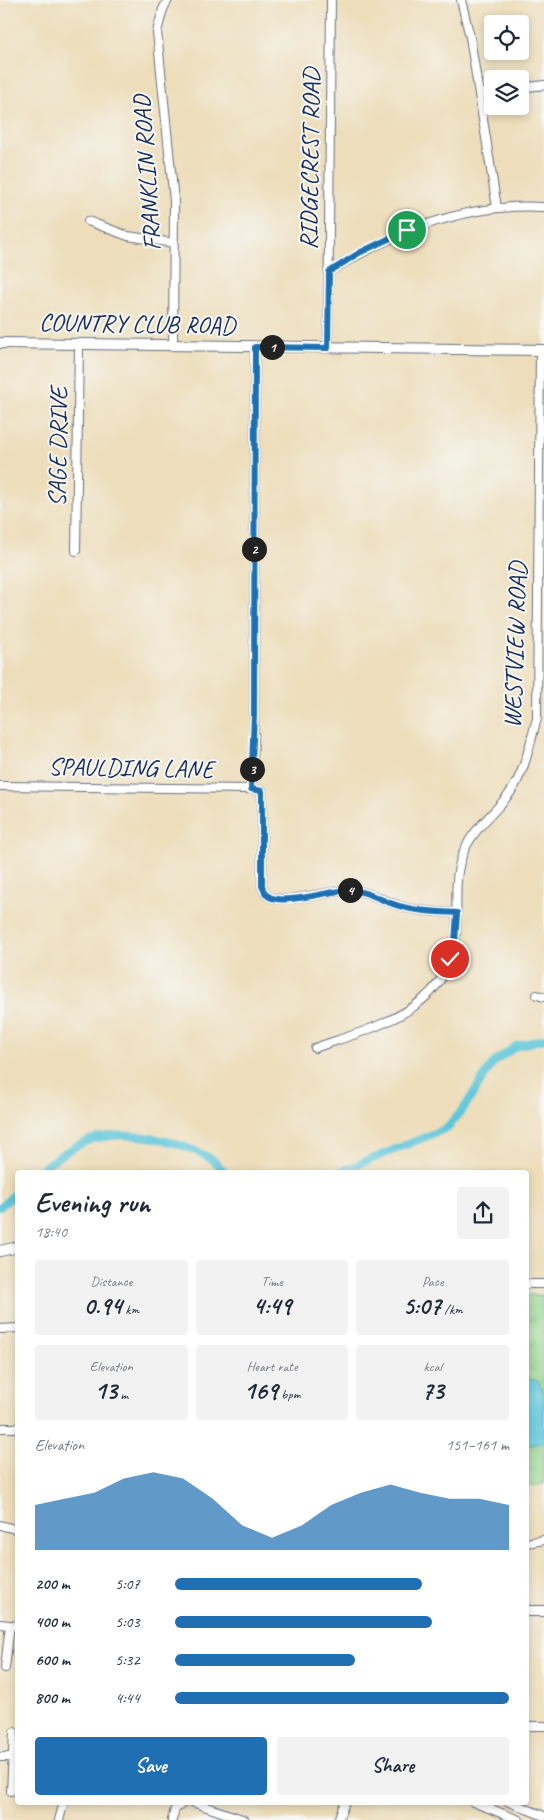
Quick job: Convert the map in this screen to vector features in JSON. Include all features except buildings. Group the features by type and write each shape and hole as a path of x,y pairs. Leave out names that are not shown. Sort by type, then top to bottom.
{"street":[{"name":"FRANKLIN ROAD","path":"168,0 163,9 157,32 174,201 173,346"},
{"name":"RIDGECREST ROAD","path":"328,348 331,0"},
{"path":"461,0 470,37 497,208"},
{"path":"529,87 544,85"},
{"path":"479,93 484,93"},
{"path":"329,272 359,253 407,230 453,216 497,208 544,207"},
{"path":"88,221 128,236 174,243"},
{"name":"COUNTRY CLUB ROAD","path":"0,343 542,350"},
{"name":"SAGE DRIVE","path":"76,551 79,344"},
{"path":"251,789 254,733 255,347"},
{"name":"WESTVIEW ROAD","path":"315,1048 388,1022 418,1005 435,986 450,959 455,943 458,869 462,856 471,837 510,792 528,755 537,718 542,350"},
{"name":"SPAULDING LANE","path":"0,786 251,789 262,791 262,886 268,896 273,898 303,898 328,892 349,890 364,892 411,909 457,913"},
{"path":"0,1251 15,1248"},
{"path":"529,1284 544,1284"},
{"path":"0,1329 15,1328"},
{"path":"0,1428 15,1428"},
{"path":"0,1525 15,1529"},
{"path":"529,1542 544,1540"},
{"path":"529,1611 544,1611"},
{"path":"0,1624 14,1625 5,1668"},
{"path":"529,1726 544,1726"},
{"path":"11,1791 15,1757 14,1732"},
{"path":"0,1757 15,1757"},
{"path":"59,1820 63,1805"},
{"path":"172,1820 175,1809 179,1805"},
{"path":"201,1805 245,1820"},
{"path":"338,1820 344,1805"},
{"path":"480,1805 518,1820"},
{"path":"516,1805 544,1816"}],"green space":[{"path":"529,1295 544,1295 544,1484 529,1486"}],"water":[{"path":"529,1379 538,1381 544,1394 544,1443 529,1445"}],"waterway":[{"path":"345,1170 447,1128 462,1111 493,1063 516,1046 544,1039"},
{"path":"40,1170 82,1143 97,1138 125,1135 168,1141 211,1158 223,1170"},
{"path":"0,1207 15,1194"}],"route":[{"path":"407,230 359,253 329,272 328,348 255,347 254,742 251,789 262,791 262,886 265,894 273,898 303,898 328,892 349,890 364,892 401,907 420,911 457,913 455,943 450,959"}]}
